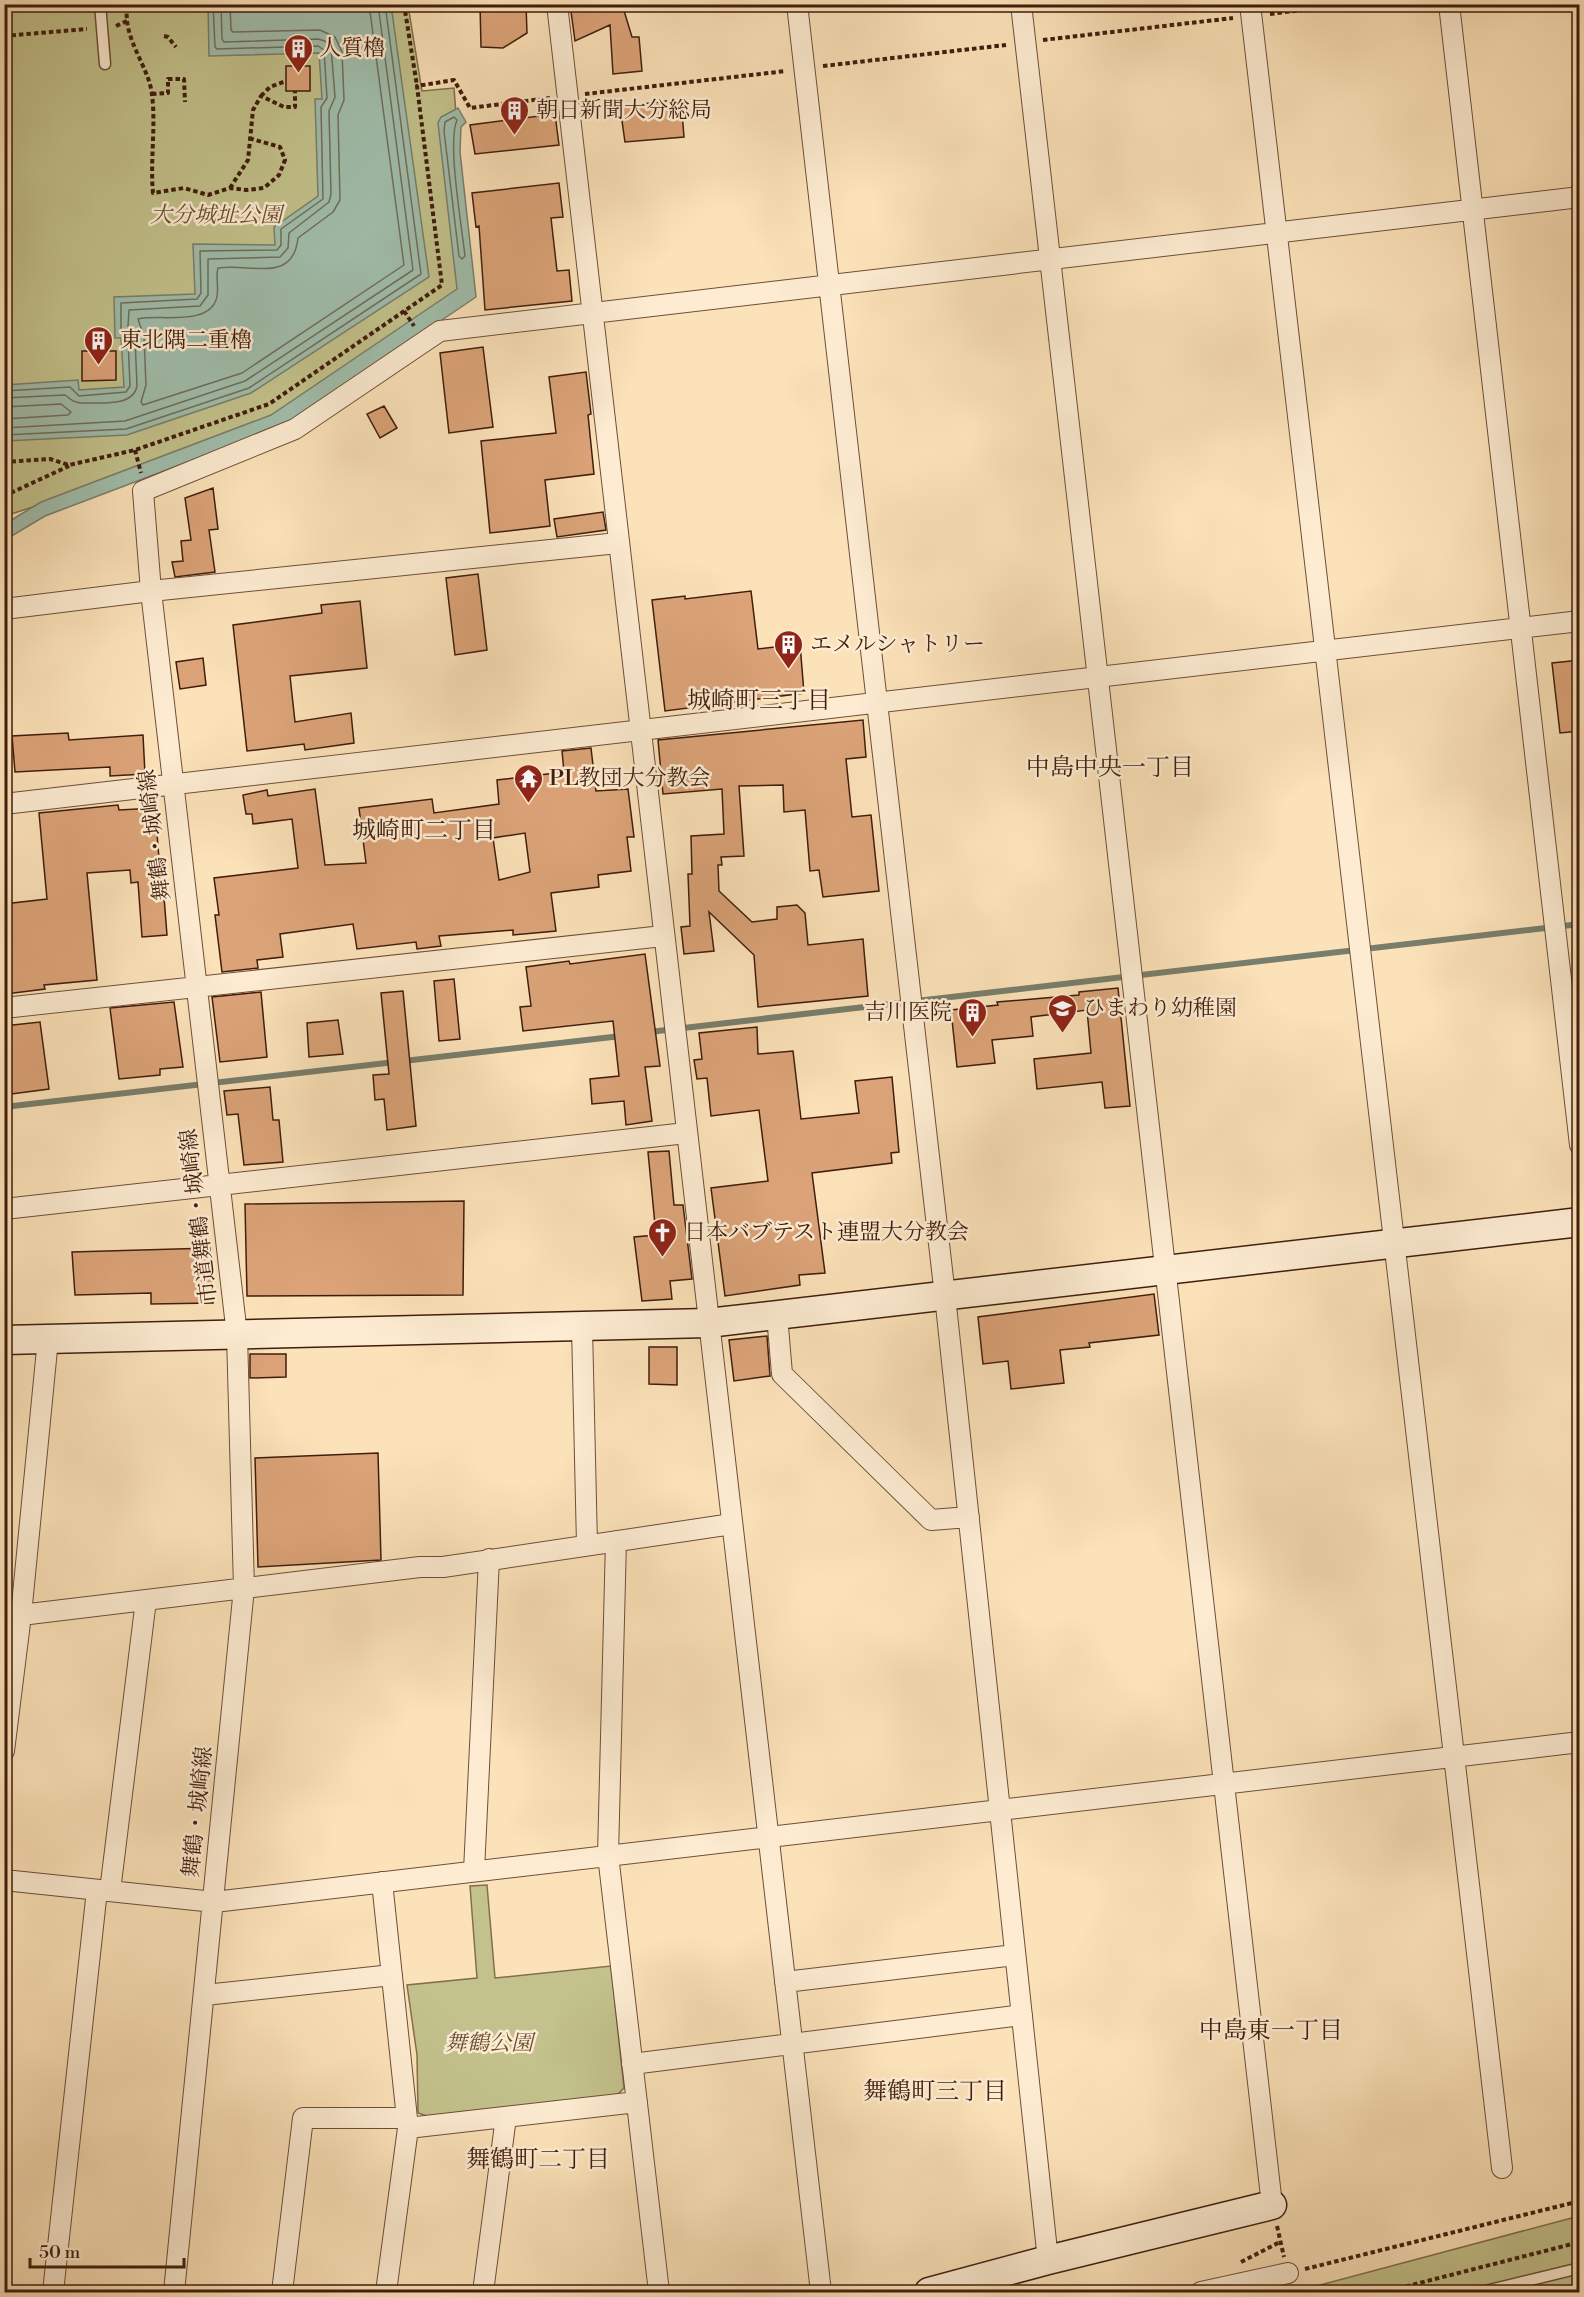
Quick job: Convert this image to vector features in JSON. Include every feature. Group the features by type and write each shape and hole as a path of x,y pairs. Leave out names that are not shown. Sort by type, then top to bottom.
{"street":[{"path":"557,4 821,2292"},
{"path":"797,4 911,990 1048,2260"},
{"path":"929,2292 1272,2205 1021,4"},
{"path":"1449,4 1580,1145"},
{"path":"1250,10 1502,2168"},
{"path":"592,314 1580,197"},
{"name":"舞鶴・城崎線","path":"207,1082 151,591 143,491 295,429 440,331 592,314"},
{"path":"4,609 151,591 618,543"},
{"path":"4,804 1580,621"},
{"path":"4,1008 663,936"},
{"name":"市道舞鶴・城崎線","path":"207,1082 237,1335"},
{"path":"4,1209 686,1133"},
{"path":"4,1340 708,1323 1580,1222"},
{"path":"777,1315 782,1374 931,1520 969,1517"},
{"path":"582,1327 587,1545"},
{"name":"舞鶴・城崎線","path":"174,2292 244,1588 237,1335"},
{"path":"4,1751 13,1614 48,1339"},
{"path":"13,1614 420,1566 443,1566 732,1524"},
{"path":"616,1541 608,1855 659,2292"},
{"path":"474,1871 489,1559"},
{"path":"53,2292 103,1890 146,1600"},
{"path":"4,1880 214,1902 1580,1742"},
{"path":"382,1882 408,2123 386,2292"},
{"path":"785,1982 1015,1955"},
{"path":"205,1995 392,1976"},
{"path":"632,2064 1022,2015"},
{"path":"282,2292 303,2118 408,2123 506,2117 637,2102"},
{"path":"483,2292 506,2117"},
{"path":"1201,2292 1288,2273"}],"lane":[{"path":"100,4 105,64"},
{"path":"1481,2292 1580,2268"}],"path":[{"path":"126,4 129,36 152,94 153,193 184,188 208,195 230,188 246,190 264,188 279,175 285,160 280,147 252,139"},
{"path":"4,496 69,465 135,450 269,404 442,285 417,86 404,4"},
{"path":"417,86 454,80 470,108 1025,43 1250,10 1350,4"},
{"path":"4,36 112,27 127,21"},
{"path":"164,36 176,47"},
{"path":"152,94 168,93 168,79 184,79 185,102"},
{"path":"230,188 248,160 254,110 261,96 270,87 286,81"},
{"path":"261,96 284,107 295,107 294,91"},
{"path":"404,311 410,320"},
{"path":"135,450 138,459"},
{"path":"4,462 50,459 69,465"},
{"path":"1272,2205 1288,2273 1580,2201"},
{"path":"1384,2292 1580,2242"}],"green space":[{"name":"大分城址公園","path":"5,5 408,5 422,91 454,88 470,295 282,426 5,516"},
{"name":"舞鶴公園","path":"487,1885 495,1978 611,1966 624,2088 617,2095 427,2116 418,2113 417,2055 407,1985 477,1978 470,1886"},
{"path":"1579,2216 1579,2292 1294,2292"}],"water":[{"path":"208,5 391,5 429,277 251,393 127,435 5,441 5,385 78,380 79,390 124,387 121,338 115,338 114,297 195,294 193,244 275,245 274,227 318,196 315,99 322,99 319,53 209,56"},
{"path":"458,108 466,122 461,127 460,152 476,297 288,424 45,516 5,540 5,524 41,502 271,415 457,289 438,123 441,117"}],"building":[{"path":"480,4 526,4 527,33 503,48 481,47"},
{"path":"570,4 622,4 632,37 639,37 642,71 613,74 610,25 575,41"},
{"name":"人質櫓","path":"286,66 310,66 310,91 286,91"},
{"path":"681,99 684,137 625,142 620,107"},
{"name":"朝日新聞大分総局","path":"555,114 559,145 475,154 470,125"},
{"path":"559,183 563,217 551,218 557,271 569,270 572,301 485,310 479,226 476,227 472,193"},
{"path":"483,347 493,427 449,433 440,353"},
{"name":"東北隅二重櫓","path":"82,351 116,351 116,380 82,381"},
{"path":"586,372 594,474 545,480 550,526 490,533 481,441 556,433 549,377"},
{"path":"384,406 397,428 380,438 367,414"},
{"path":"213,488 218,529 209,530 215,572 175,577 172,562 183,561 181,541 191,540 185,498"},
{"path":"603,512 606,530 557,537 554,519"},
{"path":"478,574 487,650 455,655 446,578"},
{"path":"751,591 758,649 800,644 804,693 665,711 652,600 685,596 685,599"},
{"path":"360,601 367,668 290,676 295,722 351,713 354,743 305,750 304,744 247,751 233,625 322,613 321,605"},
{"path":"203,658 206,685 180,689 176,662"},
{"path":"1580,660 1580,731 1560,733 1552,663"},
{"path":"863,720 866,757 846,759 852,817 871,815 879,891 823,897 819,870 810,871 805,810 784,812 783,785 739,786 744,856 721,857 722,865 718,865 719,891 752,922 777,919 777,907 797,905 805,913 808,945 863,939 868,996 758,1007 754,955 709,912 714,951 684,954 681,927 690,926 688,874 692,874 691,836 724,834 722,789 663,794 658,740"},
{"path":"68,733 69,740 143,735 145,774 110,776 110,767 15,772 12,736"},
{"path":"591,748 596,791 628,789 634,837 627,837 631,871 598,875 599,887 551,893 556,931 513,935 513,930 439,936 441,946 417,949 416,942 357,949 353,924 280,934 283,957 257,960 258,968 222,972 215,915 219,915 214,878 298,868 292,819 253,824 252,814 246,814 243,795 267,790 268,796 315,789 325,865 366,863 359,808 432,799 434,813 499,804 497,780 564,772 562,751","holes":["525,833 530,872 499,880 493,838"]},
{"path":"118,805 119,810 155,808 167,935 142,937 138,882 131,883 130,870 87,873 97,980 44,985 45,989 6,994 4,904 47,899 39,813"},
{"path":"645,954 660,1066 645,1067 652,1121 626,1125 624,1101 592,1104 590,1079 619,1076 613,1021 523,1031 520,1007 531,1006 526,967"},
{"path":"454,979 460,1039 439,1041 434,981"},
{"path":"1118,988 1130,1106 1105,1108 1102,1082 1037,1089 1034,1059 1091,1053 1087,1010 1031,1017 1033,1036 992,1040 995,1063 957,1067 951,1010 998,1005 997,1002 1079,995 1079,992"},
{"path":"403,991 416,1126 387,1130 384,1099 375,1100 373,1075 389,1074 381,993"},
{"path":"261,992 267,1057 220,1062 212,997"},
{"path":"174,1002 183,1067 160,1069 160,1075 119,1079 110,1008"},
{"path":"338,1020 343,1054 309,1057 307,1023"},
{"path":"40,1022 49,1089 4,1095 4,1026"},
{"path":"757,1027 758,1054 793,1051 801,1119 859,1113 855,1081 892,1077 899,1152 891,1153 892,1163 812,1173 825,1273 799,1275 800,1285 725,1296 711,1188 768,1181 759,1110 711,1116 707,1078 697,1079 694,1060 702,1059 699,1033"},
{"path":"270,1087 273,1120 279,1120 283,1162 244,1165 238,1114 227,1115 224,1091"},
{"name":"日本バブテスト連盟大分教会","path":"669,1151 674,1205 683,1205 692,1279 670,1281 672,1299 642,1301 634,1237 656,1235 648,1152"},
{"path":"464,1201 463,1295 247,1296 245,1204"},
{"path":"210,1248 213,1303 151,1304 151,1293 75,1295 72,1252"},
{"path":"1154,1294 1159,1335 1089,1343 1090,1347 1060,1350 1064,1383 1011,1389 1008,1361 983,1364 978,1317"},
{"path":"767,1336 770,1376 734,1381 729,1340"},
{"path":"649,1347 677,1347 677,1385 649,1384"},
{"path":"250,1354 286,1354 286,1377 250,1378"},
{"path":"378,1453 381,1560 258,1567 255,1458"}],"waterway":[{"path":"649,1032 1580,924"},
{"path":"4,1107 621,1036"}],"place":[{"name":"人質櫓","path":"298,74"},
{"name":"朝日新聞大分総局","path":"515,136"},
{"name":"東北隅二重櫓","path":"99,366"},
{"name":"エメルシャトリー","path":"789,670"},
{"name":"PL教団大分教会","path":"528,804"},
{"name":"ひまわり幼稚園","path":"1062,1034"},
{"name":"吉川医院","path":"973,1038"},
{"name":"日本バブテスト連盟大分教会","path":"663,1258"}],"district":[{"name":"城崎町三丁目","path":"759,701"},
{"name":"中島中央一丁目","path":"1110,768"},
{"name":"城崎町二丁目","path":"424,831"},
{"name":"中島東一丁目","path":"1271,2031"},
{"name":"舞鶴町三丁目","path":"935,2092"},
{"name":"舞鶴町二丁目","path":"538,2160"}]}
